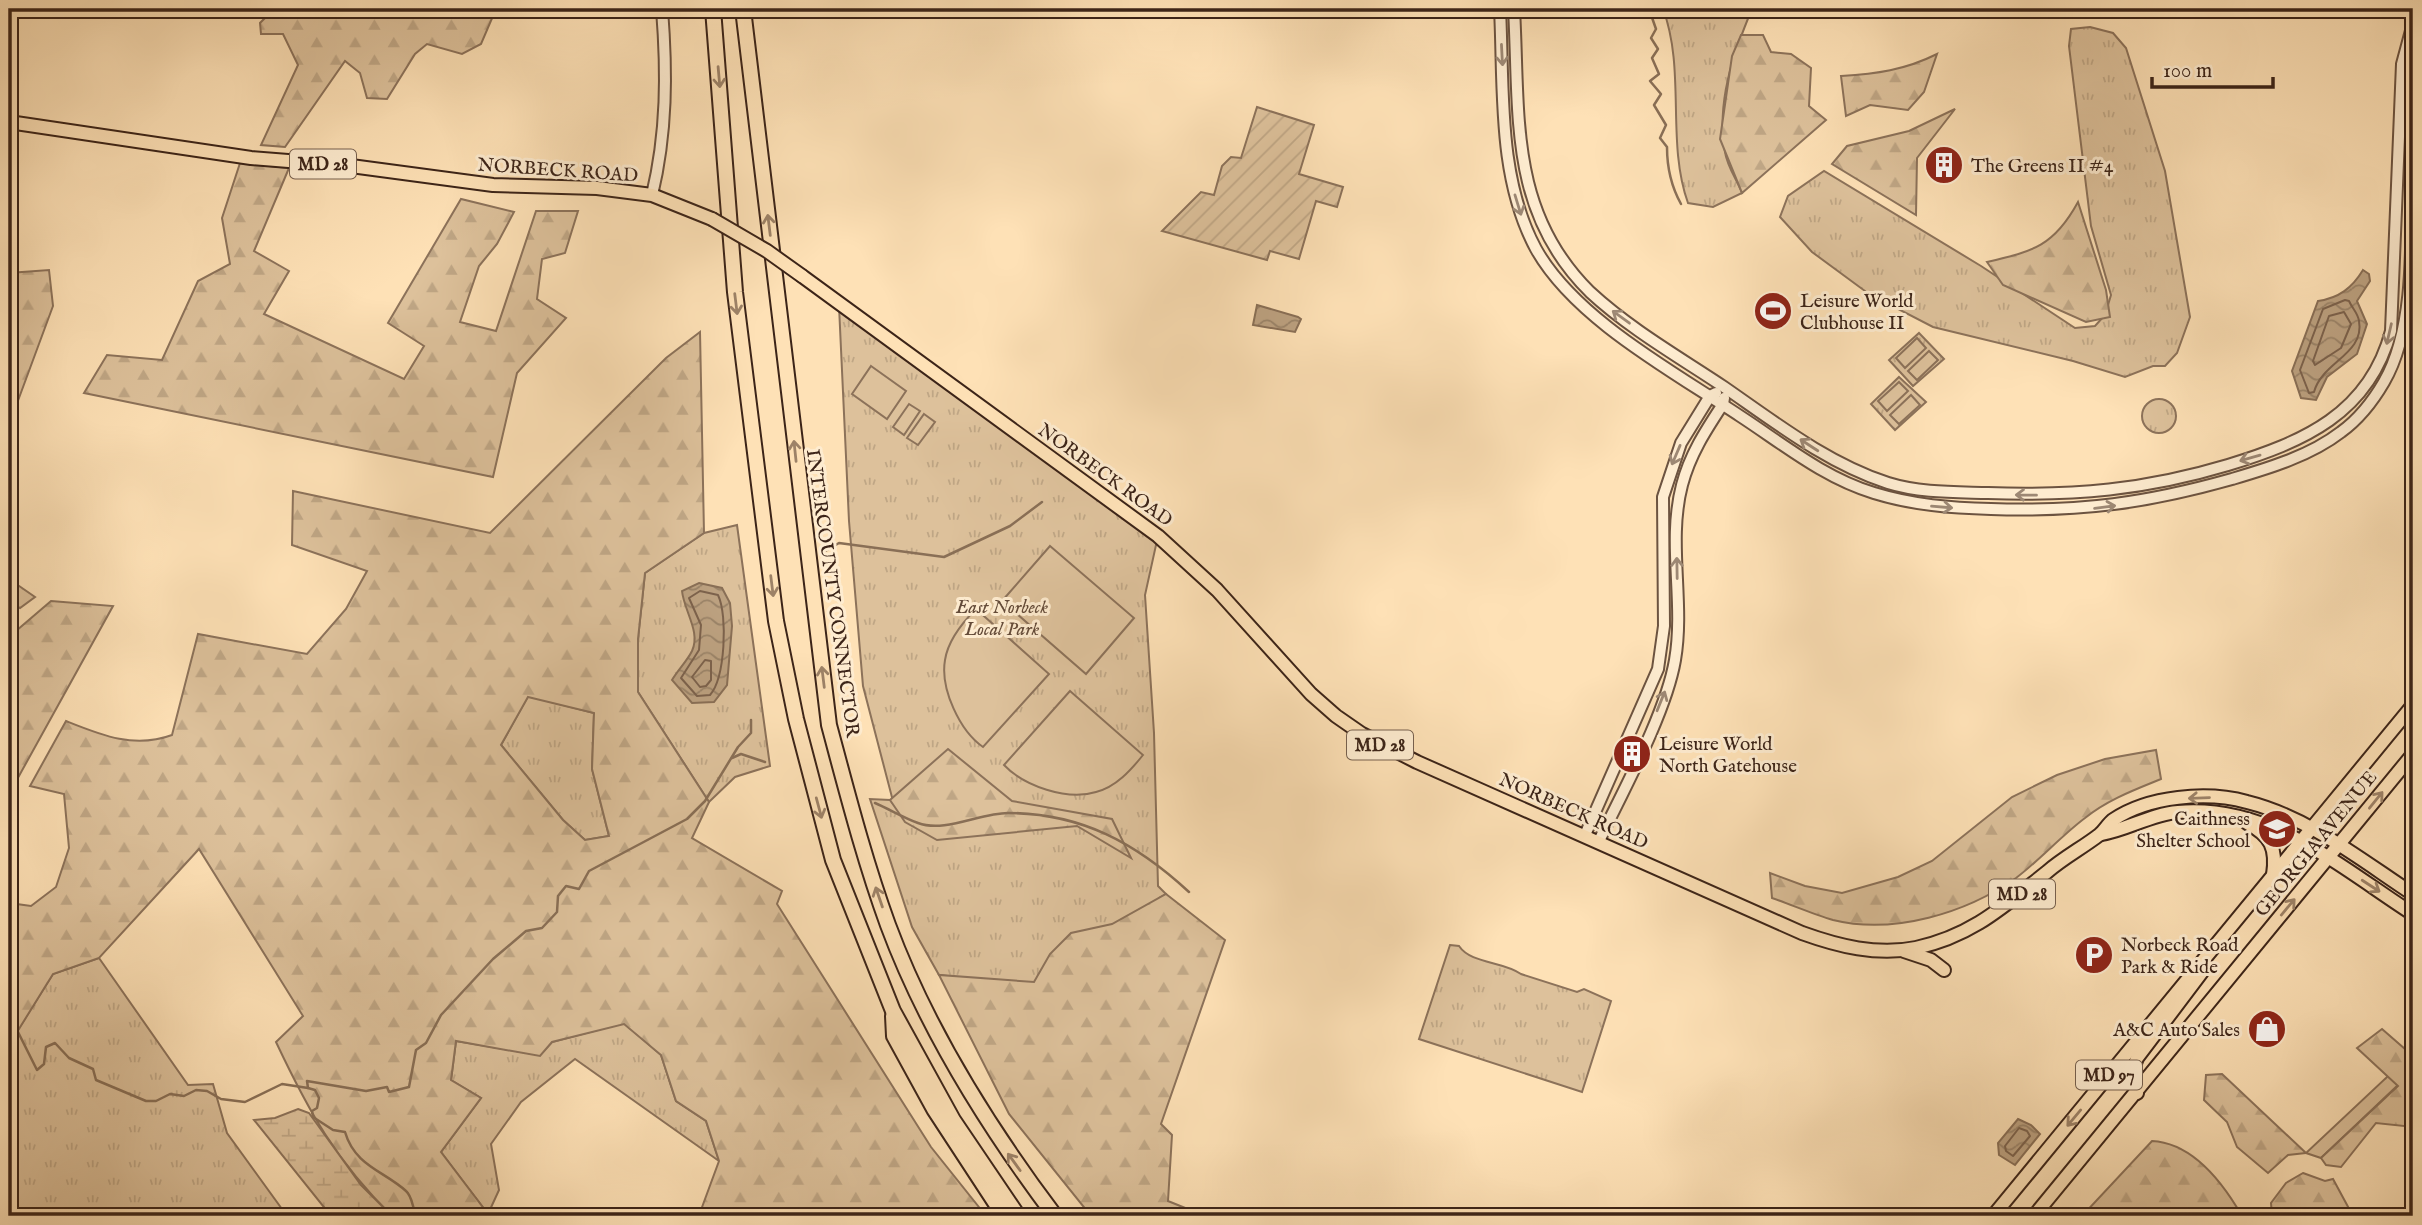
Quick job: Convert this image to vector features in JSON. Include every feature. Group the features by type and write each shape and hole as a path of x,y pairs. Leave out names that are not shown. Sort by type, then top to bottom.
{"highway":[{"path":"713,9 735,292 776,621 796,719 833,860 893,1011 953,1120 1018,1216"},
{"name":"INTERCOUNTY CONNECTOR","path":"743,9 829,724 854,822 889,926 944,1045 1008,1154 1055,1216"},
{"path":"893,1011 894,1036 927,1097 1004,1216"}],"main road":[{"name":"NORBECK ROAD","path":"9,122 251,158 351,166 493,186 597,188 652,195 712,219 767,251 1158,536 1217,590 1311,694 1354,728 1417,762 1802,933 1860,950 1901,950 1939,940 1979,924 2020,896 2072,852 2101,834 2174,812 2228,813 2273,826 2328,858 2413,914"},
{"name":"GEORGIA AVENUE","path":"1993,1216 2413,705"},
{"name":"GEORGIA AVENUE","path":"2034,1216 2413,754"},
{"name":"NORBECK ROAD","path":"2101,834 2113,820 2138,809 2192,797 2245,801 2289,817 2413,894"},
{"path":"2228,813 2260,830 2271,841 2276,859 2273,875"},
{"path":"2137,1093 2131,1074 2137,1058 2183,1001 2225,933"},
{"path":"1901,950 1925,957 1944,970"}],"street":[{"path":"652,195 662,144 665,95 662,9"},
{"path":"1500,9 1510,173 1520,210 1536,250 1566,290 1598,319 1831,475 1871,492 1935,507 2062,511 2102,508 2179,494 2294,457 2320,445 2353,423 2386,380 2402,346 2409,304 2413,127"},
{"path":"1514,9 1521,151 1534,207 1550,244 1575,278 1601,302 1825,456 1858,472 1891,484 1936,492 2063,495 2137,488 2176,481 2292,444 2343,411 2372,374 2388,343 2394,302 2402,64 2413,23"},
{"path":"1585,835 1658,669 1664,626 1663,497 1681,443 1710,396 1724,388"},
{"path":"1599,841 1670,680 1677,641 1678,510 1682,485 1696,445 1723,404 1724,388"}],"green space":[{"path":"274,9 289,12 315,9 496,9 481,44 462,54 427,44 415,54 387,99 367,98 360,73 345,61 285,147 261,145 298,65 283,34 261,34 260,23"},
{"path":"1663,9 1752,9 1738,43 1728,79 1723,115 1726,157 1742,193 1713,207 1688,203 1682,180 1676,131 1674,56"},
{"path":"2090,27 2113,33 2126,48 2165,171 2190,317 2177,353 2165,366 2153,366 2125,377 2073,361 1933,327 1869,294 1812,252 1780,217 1788,196 1824,171 1981,266 2075,328 2095,326 2105,315 2111,295 2091,226 2069,46 2071,29"},
{"path":"1741,35 1763,35 1771,52 1791,54 1811,68 1809,106 1826,120 1742,193 1720,139 1732,56"},
{"path":"1937,54 1924,92 1908,110 1870,105 1846,116 1841,76 1890,70"},
{"path":"1257,107 1314,125 1299,174 1343,187 1337,207 1316,201 1299,259 1270,251 1267,260 1162,231 1201,192 1214,195 1222,166 1231,157 1241,158"},
{"path":"1955,109 1917,158 1916,215 1832,164 1847,146 1909,131"},
{"path":"240,163 289,168 254,251 289,271 264,314 404,379 424,346 388,323 461,199 514,212 497,244 479,266 460,322 496,331 536,211 578,211 565,253 542,259 537,299 566,318 517,373 493,477 84,393 107,355 162,360 198,281 230,264 222,218"},
{"path":"2078,202 2106,290 2110,317 2086,322 2003,285 1987,262 2030,250 2041,244 2060,228"},
{"path":"49,270 53,306 9,425 9,273"},
{"name":"East Norbeck Local Park","path":"839,306 1158,536 1145,595 1154,733 1158,886 1166,894 1159,898 1020,1090 963,978 939,975 912,927 870,799 890,800 894,805 863,686 849,521"},
{"path":"700,332 704,533 645,573 638,639 638,692 709,802 692,838 782,891 777,904 931,1147 986,1216 703,1216 701,1210 719,1161 706,1121 676,1101 661,1055 624,1024 552,1042 540,1056 456,1041 451,1080 481,1098 441,1152 488,1214 392,1216 339,1155 300,1091 276,1042 303,1016 199,849 99,958 53,974 14,1037 9,1037 9,903 31,906 56,887 69,848 64,794 30,786 66,721 105,735 131,740 144,741 172,735 198,634 307,654 346,609 367,571 292,545 293,491 490,533 666,358","holes":["528,697 594,713 592,769 609,836 585,840 563,820 501,745"]},
{"path":"1919,333 1944,359 1913,386 1889,360"},
{"path":"1917,338 1926,348 1905,368 1896,358"},
{"path":"1929,351 1938,360 1917,380 1908,371"},
{"path":"871,366 906,391 887,419 852,394"},
{"path":"1899,377 1926,402 1895,430 1871,404"},
{"path":"1899,382 1908,391 1887,411 1878,401"},
{"path":"1911,395 1920,405 1899,424 1890,415"},
{"path":"2159,399 2171,404 2176,416 2171,428 2159,433 2147,428 2142,416 2147,404"},
{"path":"909,404 920,411 904,435 893,427"},
{"path":"924,414 935,422 918,445 907,438"},
{"path":"737,525 770,766 735,777 709,802 638,692 638,639 645,573 704,533"},
{"path":"1050,546 1134,618 1086,674 1002,601"},
{"path":"9,579 35,597 20,608 9,603"},
{"path":"51,601 113,606 9,794 9,637"},
{"path":"976,609 1049,674 983,747 960,720 949,696 944,671 953,639"},
{"path":"1070,691 1143,755 1128,772 1103,790 1072,795 1047,790 1023,779 1004,765"},
{"path":"528,696 594,713 592,769 609,836 585,840 563,820 501,745"},
{"path":"948,749 1012,801 1112,819 1131,858 1077,826 937,840 905,822 890,800"},
{"path":"2156,750 2161,779 2102,806 2076,825 2016,878 1952,911 1905,923 1856,924 1833,920 1772,898 1770,873 1805,886 1842,893 1898,877 1932,861 2012,797 2057,775 2105,759"},
{"path":"1166,894 1225,940 1161,1124 1172,1135 1168,1201 1205,1216 1091,1216 1009,1114 939,975 1034,982 1050,954 1071,933 1112,924"},
{"path":"1450,945 1459,946 1471,956 1521,974 1577,992 1584,989 1611,1001 1582,1092 1419,1039"},
{"path":"99,958 188,1085 213,1084 227,1133 287,1216 9,1216 9,1037 14,1036 53,974"},
{"path":"624,1023 661,1055 676,1101 706,1121 719,1161 575,1059 521,1102 491,1144 499,1190 488,1214 441,1152 481,1098 451,1080 456,1041 540,1055 552,1042"},
{"path":"2382,1029 2413,1056 2413,1127 2376,1123 2341,1167 2326,1165 2321,1158 2398,1086 2357,1048"},
{"path":"2222,1074 2306,1153 2288,1155 2268,1173 2237,1147 2227,1122 2204,1100 2206,1075"},
{"path":"2388,1076 2398,1085 2321,1158 2306,1153"},
{"path":"298,1109 309,1113 361,1185 392,1216 331,1216 254,1120 275,1118"},
{"path":"2152,1141 2181,1149 2205,1167 2226,1191 2242,1216 2082,1216"},
{"path":"2303,1173 2325,1181 2333,1179 2353,1216 2272,1216 2271,1203 2286,1183"}],"water":[{"path":"2363,270 2369,274 2370,281 2357,301 2367,324 2357,354 2327,377 2316,400 2301,398 2292,371 2318,301 2344,291"},
{"path":"1257,305 1301,319 1295,332 1253,325"},
{"path":"699,583 722,588 730,603 732,626 727,685 714,702 692,703 672,680 690,655 695,636 682,591"},
{"path":"2018,1119 2031,1125 2040,1134 2015,1165 1999,1155 1998,1143"}],"waterway":[{"path":"1649,9 1656,29 1651,38 1658,49 1652,58 1659,74 1650,81 1661,94 1654,105 1666,125 1660,138 1667,147 1670,176 1681,204"},
{"path":"822,553 839,543 944,557 1010,526 1042,502"},
{"path":"9,1014 37,1070 44,1064 46,1047 55,1043 69,1058 93,1069 96,1080 146,1101 156,1101 170,1094 184,1096 196,1090 207,1091 221,1099 245,1102 282,1084 308,1088 307,1081 366,1091 387,1087 389,1092 409,1087 416,1050 426,1043 441,1015 493,959 526,931 542,928 557,912 558,896 566,886 579,889 589,871 687,819 705,801 738,747 751,733 751,720"},
{"path":"732,758 741,754 765,762"},
{"path":"875,803 913,821 940,826 1008,813 1060,818 1106,834 1128,845 1189,892"},
{"path":"308,1088 315,1090 319,1098 317,1108 312,1111 313,1117 333,1130 345,1132 356,1153 363,1160 408,1194 417,1216"}],"place":[{"name":"The Greens II #4","path":"1944,165"},
{"name":"Leisure World Clubhouse II","path":"1773,311"},
{"name":"Leisure World North Gatehouse","path":"1632,754"},
{"name":"Caithness Shelter School","path":"2277,829"},
{"name":"Norbeck Road Park & Ride","path":"2094,955"},
{"name":"A&C Auto Sales","path":"2267,1029"}]}
